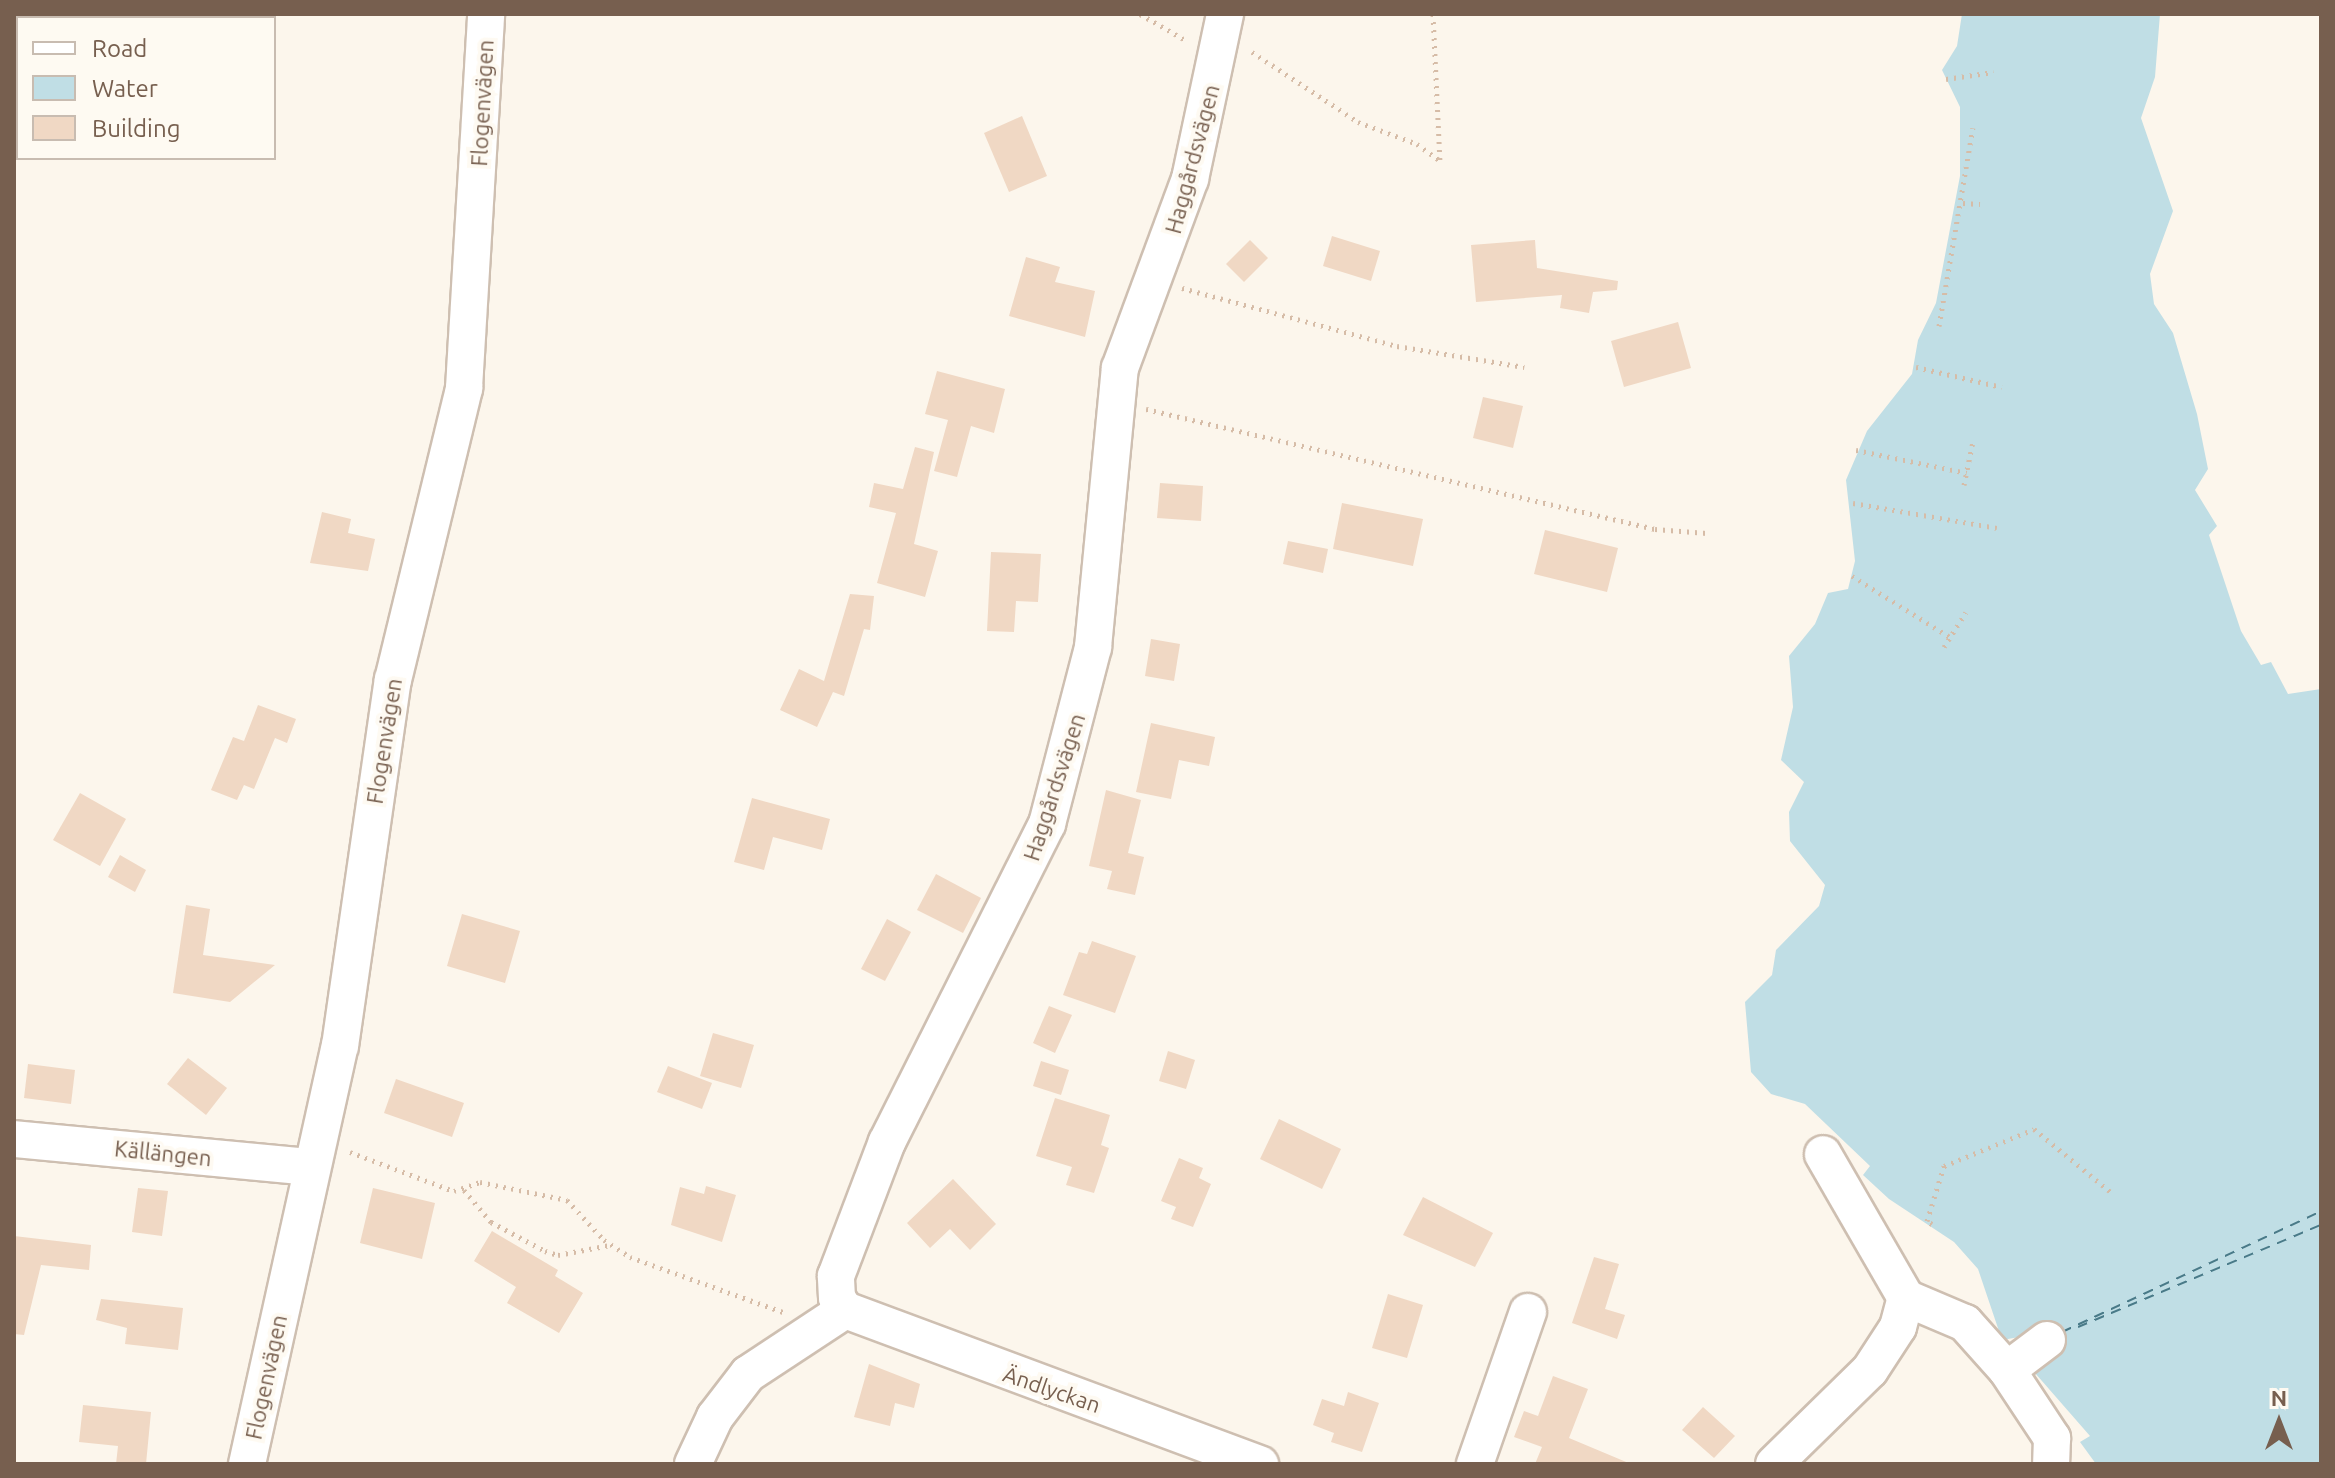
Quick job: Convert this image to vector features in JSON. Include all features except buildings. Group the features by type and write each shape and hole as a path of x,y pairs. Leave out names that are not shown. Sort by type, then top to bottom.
{"street":[{"name":"Flogenvägen","path":"247,1464 348,1003 393,680 464,388 486,14"},
{"name":"Haggårdsvägen","path":"831,1318 837,1298 836,1276 887,1142 947,1017 1015,898 1061,780 1093,647 1113,401 1130,330 1190,179 1222,32"},
{"name":"Källängen","path":"14,1139 316,1154"},
{"path":"1823,1154 1906,1298 1965,1323 2007,1370 2052,1438 2051,1464"},
{"path":"1791,1457 1885,1351 1906,1298"},
{"path":"1475,1464 1528,1312"},
{"path":"693,1464 731,1392 831,1318"},
{"name":"Ändlyckan","path":"831,1318 1260,1464"},
{"path":"2007,1370 2047,1340"}],"path":[{"path":"1140,14 1191,44 1222,32 1323,102 1440,161 1433,14"},
{"path":"1946,79 1993,72"},
{"path":"1939,326 1963,203 1973,128"},
{"path":"1963,203 1980,204"},
{"path":"1152,280 1397,346 1524,367"},
{"path":"1939,290 1946,286"},
{"path":"1916,367 2002,387"},
{"path":"1113,401 1655,529 1707,533"},
{"path":"1964,485 1973,441"},
{"path":"1856,450 1967,473"},
{"path":"1853,503 1997,528"},
{"path":"1852,576 1950,637"},
{"path":"1944,647 1966,612"},
{"path":"1932,1224 1927,1221 1944,1166 2034,1129 2112,1193"},
{"path":"316,1154 464,1190 491,1222 545,1251 558,1255 610,1245"},
{"path":"464,1190 480,1182 567,1200 610,1245 831,1318"}],"water":[{"path":"1962,14 2160,14 2155,77 2141,118 2173,211 2150,274 2154,304 2173,333 2197,414 2208,469 2195,490 2217,526 2209,535 2241,631 2261,665 2271,662 2288,694 2321,689 2321,1464 2096,1464 2080,1442 2090,1436 2035,1373 2047,1364 2052,1346 2042,1333 2002,1340 1978,1269 1954,1242 1889,1199 1863,1175 1870,1166 1805,1104 1771,1094 1751,1072 1745,1002 1772,975 1776,950 1819,906 1825,885 1790,841 1789,812 1804,782 1781,760 1793,707 1789,656 1815,624 1828,593 1848,589 1855,561 1846,480 1867,431 1912,374 1918,340 1936,303 1960,176 1960,107 1942,70 1957,46"}],"ferry route":[{"path":"2062,1332 2321,1211"},
{"path":"2078,1327 2321,1225"}]}
